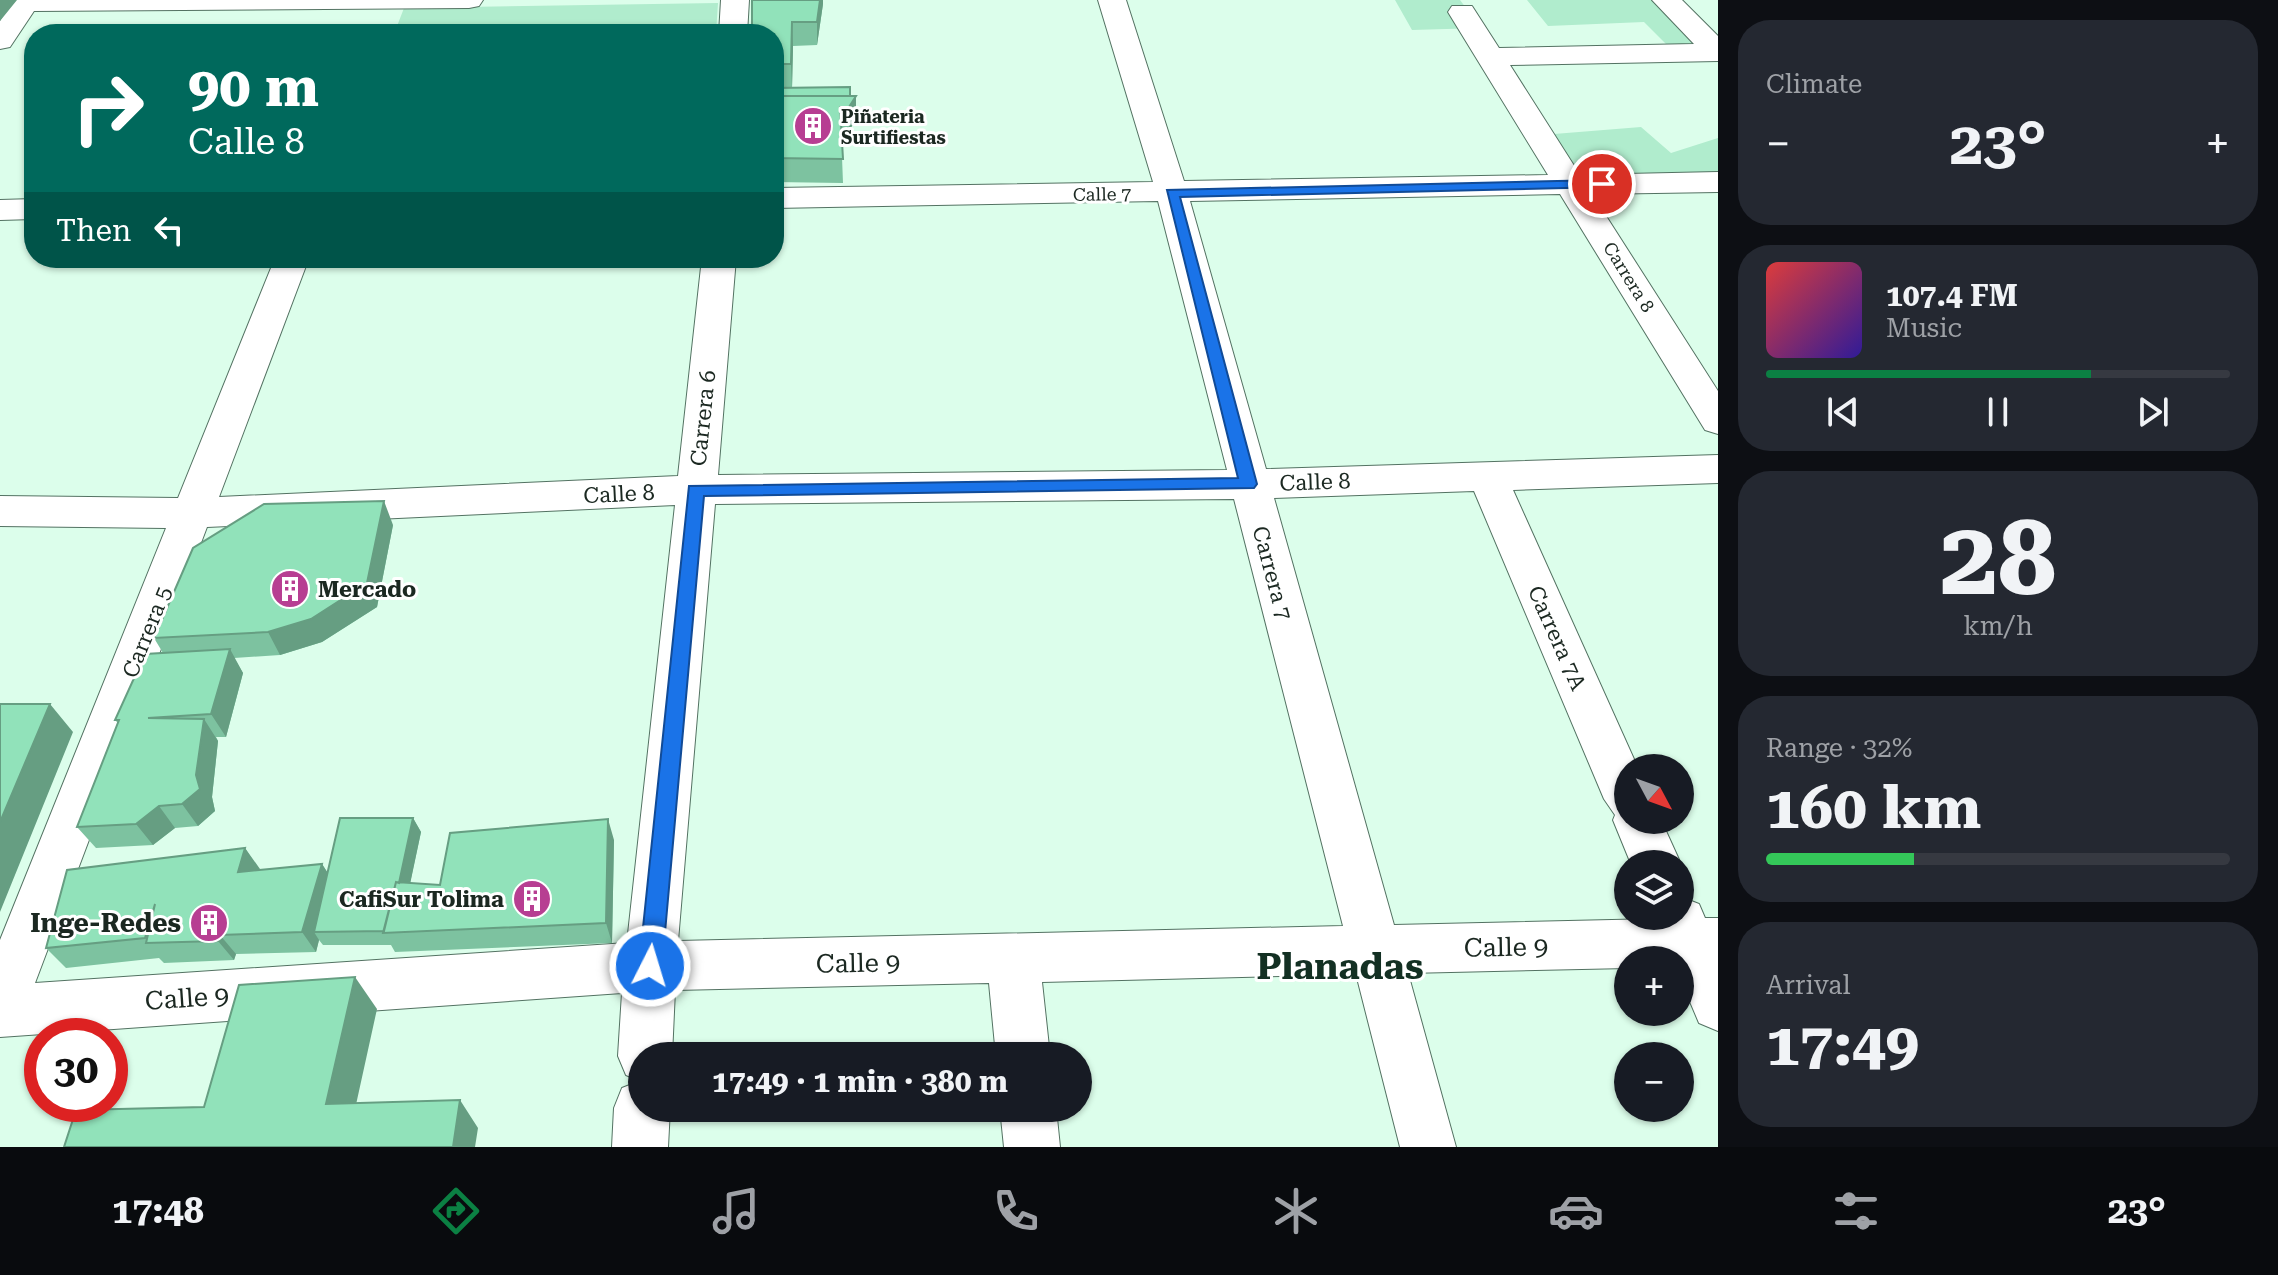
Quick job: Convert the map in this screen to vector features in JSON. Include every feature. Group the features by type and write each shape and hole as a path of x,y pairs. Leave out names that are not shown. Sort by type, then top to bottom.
{"street":[{"path":"0,41 26,2 391,8 469,0"},
{"path":"734,24 735,0"},
{"name":"Carrera 7","path":"1112,0 1172,193 1428,1147"},
{"path":"1491,57 1718,52 1666,0"},
{"name":"Carrera 8","path":"1462,12 1718,421"},
{"name":"Calle 7","path":"784,198 1718,182"},
{"path":"0,210 24,209"},
{"name":"Carrera 5","path":"0,1008 288,268"},
{"name":"Carrera 6","path":"646,1042 650,966 718,268"},
{"name":"Calle 8","path":"0,511 194,513 696,490 1248,484 1718,469"},
{"name":"Carrera 7A","path":"1487,476 1614,767"},
{"path":"1696,934 1718,1005"},
{"name":"Calle 9","path":"0,1008 650,966 1375,950 1696,934"},
{"path":"1013,960 1022,1042"},
{"path":"640,1147 641,1122"},
{"path":"1029,1122 1032,1147"}],"green space":[{"path":"1395,0 1460,0 1481,28 1412,30"},
{"path":"1527,0 1673,0 1718,45 1672,50 1644,22 1548,26"},
{"path":"718,3 717,24 398,24 404,8"},
{"path":"1641,127 1671,153 1718,138 1718,173 1581,176 1554,134"}],"building":[{"path":"752,0 820,0 817,22 792,22 791,64 784,64 784,24 752,24"},
{"path":"850,87 850,96 784,96 784,88"},
{"path":"784,96 856,96 849,107 840,107 843,159 784,158"},
{"name":"Mercado","path":"384,501 367,583 311,619 268,632 154,638 193,548 264,504"},
{"path":"230,649 211,714 148,718 204,719 196,775 200,789 182,804 159,806 136,824 77,827 119,720 115,720 145,654"},
{"path":"0,704 50,704 0,822"},
{"path":"340,818 413,818 399,883 396,882 384,931 314,932"},
{"name":"CafiSur Tolima","path":"608,819 606,923 383,933 396,882 440,885 450,833"},
{"path":"245,848 238,872 322,864 302,932 220,935 218,941 146,943 155,904 145,938 46,948 67,870"},
{"path":"355,977 326,1104 460,1100 453,1147 64,1147 72,1122 128,1122 128,1109 204,1107 239,985"}],"place":[{"name":"Piñateria Surtifiestas","path":"813,126"},
{"name":"Mercado","path":"290,589"},
{"name":"CafiSur Tolima","path":"532,899"},
{"name":"Inge-Redes","path":"209,923"}],"district":[{"name":"Planadas","path":"1340,967"}],"route":[{"path":"650,966 696,490 1248,484 1172,193 1602,184"}]}
